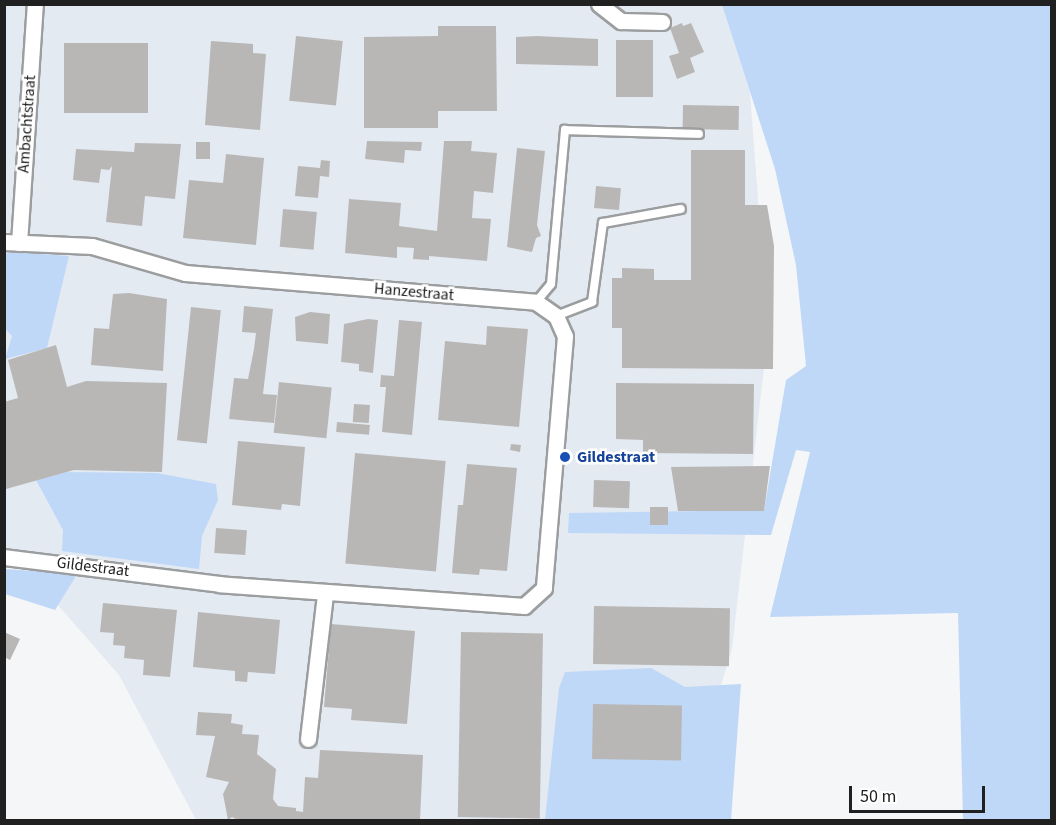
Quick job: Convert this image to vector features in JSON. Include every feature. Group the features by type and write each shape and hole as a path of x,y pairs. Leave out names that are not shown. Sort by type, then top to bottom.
{"street":[{"name":"Ambachtstraat","path":"12,243 35,4"},
{"path":"599,4 621,21 662,22"},
{"name":"Hanzestraat","path":"12,243 92,246 185,273 536,302"},
{"path":"536,302 556,316"},
{"name":"Gildestraat","path":"4,557 325,594 524,606 544,588 545,582 565,336 556,316"},
{"path":"308,739 325,594"}],"lane":[{"path":"536,302 551,284 566,130 699,134"},
{"path":"556,316 592,302 603,223 681,209"}],"shaded area":[{"path":"4,5 722,5 750,92 768,332 732,649 680,820 196,820 119,675 16,557 5,560"},
{"path":"722,5 1051,5 1051,820 963,820 958,613 770,617 810,452 796,450 771,535 568,533 569,513 764,510 786,380 806,366 796,265 775,169"},
{"path":"13,252 69,256 47,348 5,359 12,336 5,329 5,254"},
{"path":"67,472 157,473 216,484 218,500 202,536 199,569 62,551 63,530 36,480"},
{"path":"5,569 76,576 55,610 5,594"},
{"path":"651,668 685,687 741,684 731,820 545,820 559,688 565,672"}],"building":[{"path":"682,23 683,26 691,23 704,52 690,58 695,72 677,79 669,56 679,53 670,28"},
{"path":"438,26 496,26 497,111 438,111 438,128 364,128 364,37 438,36"},
{"path":"296,36 343,41 336,106 289,101"},
{"path":"516,37 598,39 598,66 516,64"},
{"path":"616,40 653,40 653,97 616,97"},
{"path":"211,41 253,44 253,53 266,54 260,130 205,125"},
{"path":"64,43 148,43 148,113 64,113"},
{"path":"683,105 739,106 739,130 683,129"},
{"path":"367,141 422,142 421,151 405,150 404,163 365,159"},
{"path":"444,141 472,141 471,151 497,153 493,193 474,191 472,218 491,219 487,261 429,256 429,260 413,259 414,248 397,247 397,258 345,253 349,199 401,203 399,226 437,231"},
{"path":"196,142 210,142 210,159 196,159"},
{"path":"135,143 181,144 175,199 145,196 142,226 106,222 112,166 109,170 101,169 99,183 73,180 76,149 134,152"},
{"path":"517,148 545,151 537,225 541,236 536,238 532,252 507,247"},
{"path":"691,150 745,150 745,205 767,205 774,246 773,369 622,368 622,328 612,328 612,278 622,278 622,268 654,269 654,280 691,280"},
{"path":"226,154 264,158 256,245 183,238 189,180 223,183"},
{"path":"321,160 330,161 329,177 320,176 318,198 295,196 298,166 320,168"},
{"path":"596,186 621,188 619,210 594,208"},
{"path":"283,209 317,212 314,250 280,247"},
{"path":"129,293 167,299 163,371 91,365 94,328 109,329 113,294"},
{"path":"244,306 273,309 263,394 277,395 274,423 229,419 234,378 248,379 254,349 256,333 242,332"},
{"path":"191,307 221,310 207,443 177,440"},
{"path":"310,312 330,314 328,344 296,341 295,317"},
{"path":"368,319 378,320 373,373 359,371 359,364 341,362 344,324"},
{"path":"399,320 422,322 412,435 382,432 386,387 380,387 381,375 394,376"},
{"path":"487,326 528,329 519,427 438,420 445,341 486,345"},
{"path":"56,345 67,387 86,381 167,383 162,472 74,470 6,489 4,402 18,398 8,360"},
{"path":"279,382 332,388 326,438 274,433"},
{"path":"616,383 754,384 753,454 643,453 643,440 616,439"},
{"path":"354,404 370,405 369,423 353,422"},
{"path":"337,422 370,425 369,435 336,432"},
{"path":"238,441 305,447 300,506 282,504 281,510 232,505"},
{"path":"511,444 521,445 520,452 510,450"},
{"path":"355,453 446,461 436,572 345,564"},
{"path":"467,464 517,468 507,571 480,569 479,575 452,573 458,505 463,505"},
{"path":"770,466 764,511 678,511 671,467"},
{"path":"594,480 630,481 629,508 593,507"},
{"path":"650,507 668,507 668,525 650,525"},
{"path":"216,528 247,530 245,555 214,553"},
{"path":"103,603 177,610 170,677 143,675 144,660 124,658 125,646 113,645 114,633 100,632"},
{"path":"594,606 730,608 729,666 593,664"},
{"path":"198,612 280,620 275,674 248,672 247,682 235,681 235,671 193,667"},
{"path":"331,624 415,631 407,724 351,720 352,709 324,707"},
{"path":"4,632 20,639 10,660 4,657"},
{"path":"461,632 543,633 540,818 458,817"},
{"path":"593,704 682,706 681,761 592,759"},
{"path":"198,712 232,714 231,723 243,725 242,734 259,735 257,754 276,769 273,799 278,806 296,808 296,811 303,812 305,777 318,778 320,750 423,755 420,820 238,820 232,817 228,820 223,794 229,782 206,777 215,736 196,735"}],"place":[{"name":"Gildestraat","path":"565,457"}]}
